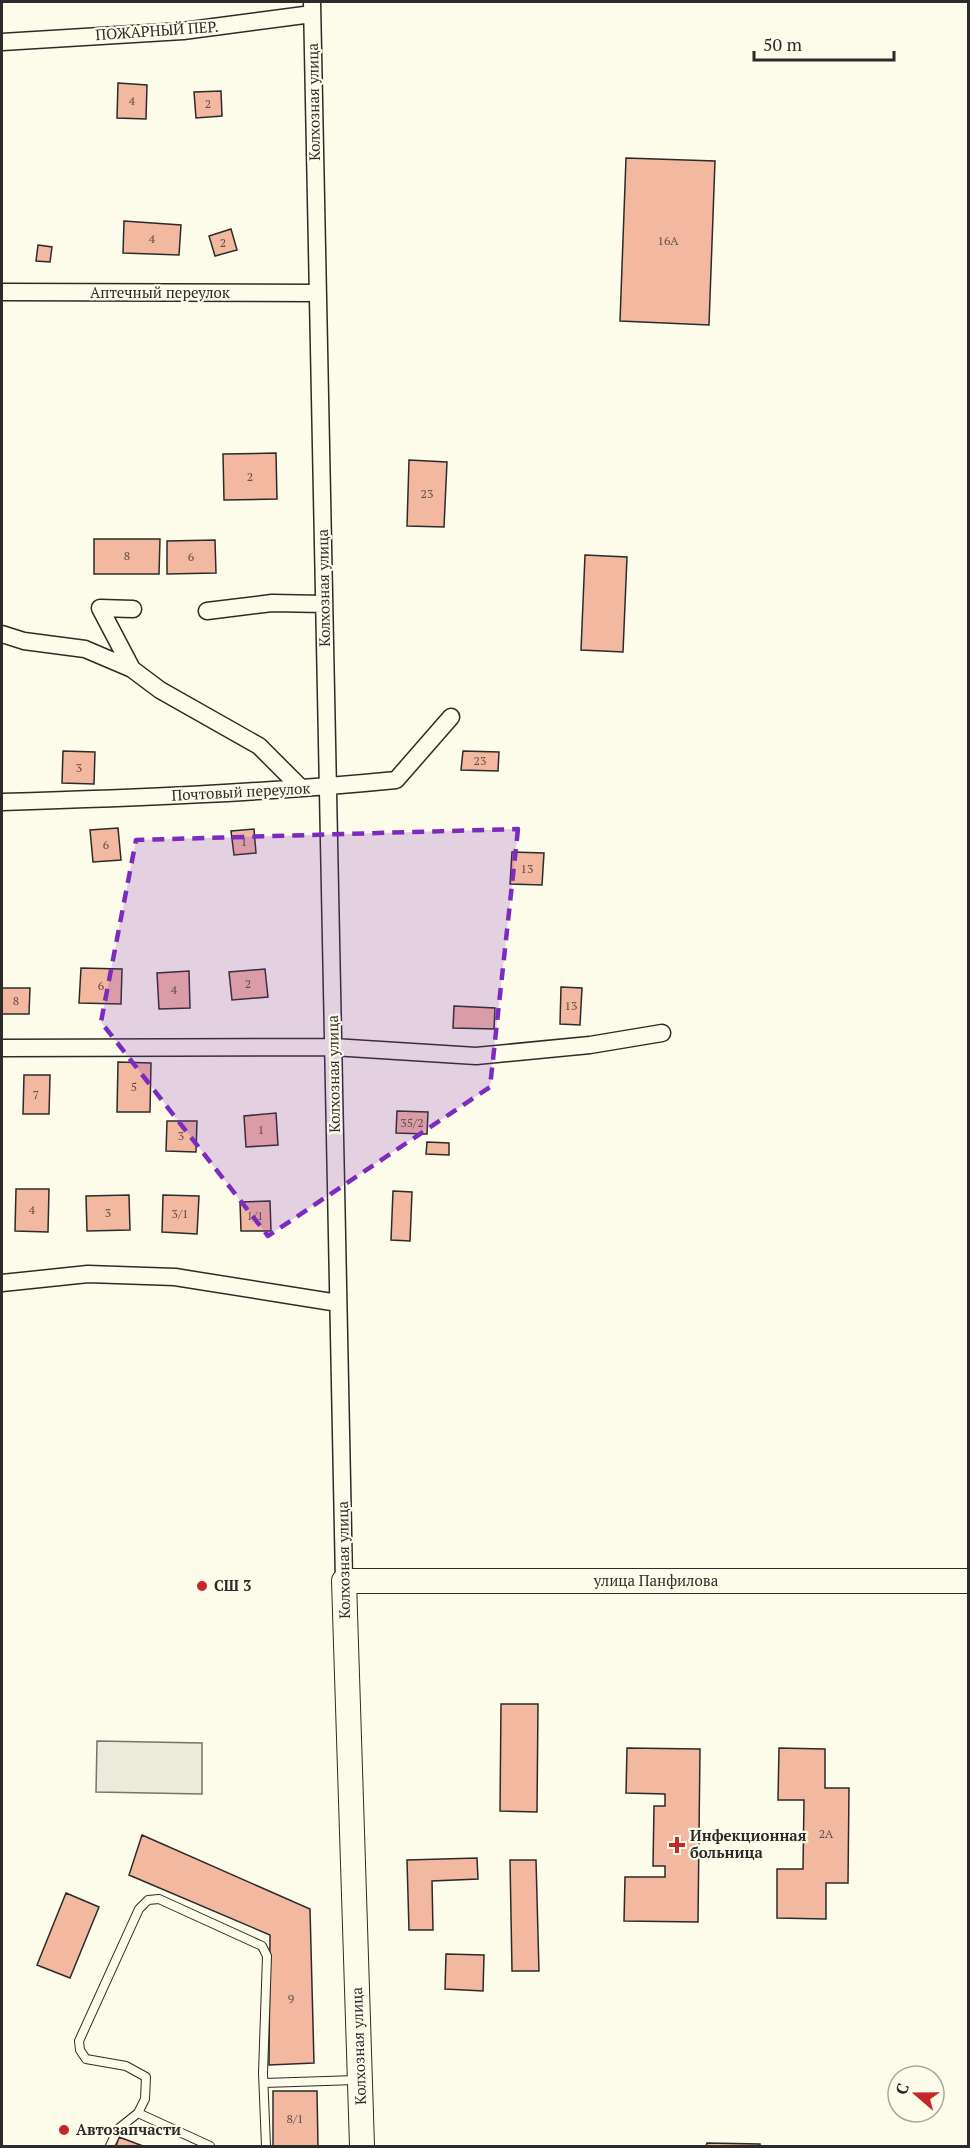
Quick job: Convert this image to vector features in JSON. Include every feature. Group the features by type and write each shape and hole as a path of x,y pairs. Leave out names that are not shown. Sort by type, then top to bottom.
{"street":[{"name":"ПОЖАРНЫЙ ПЕР.","path":"2,42 183,31 312,8"},
{"name":"Колхозная улица","path":"312,8 344,1581 362,2146"},
{"name":"Аптечный переулок","path":"2,292 318,293"},
{"path":"207,611 272,603 324,604"},
{"path":"132,669 100,608 133,609"},
{"path":"2,634 24,641 85,649 132,669 160,690 259,746 302,788"},
{"name":"Почтовый переулок","path":"2,802 328,787 396,780 451,717"},
{"path":"2,1048 333,1047 476,1056 590,1044 662,1033"},
{"path":"2,1283 88,1274 176,1277 338,1303"},
{"name":"улица Панфилова","path":"344,1581 969,1581"}],"lane":[{"path":"110,2146 118,2129 138,2113 145,2099 146,2077 126,2066 86,2059 80,2050 79,2041 139,1909 148,1900 159,1899 262,1946 267,1956 264,2083 266,2146"},
{"path":"264,2083 360,2080"},
{"path":"138,2113 210,2146"}],"highlighted area":[{"path":"518,829 490,1087 268,1236 101,1022 136,840"}],"shaded area":[{"path":"97,1741 202,1743 202,1794 96,1792"}],"building":[{"path":"118,83 147,85 146,119 117,118"},
{"path":"221,91 222,116 196,118 194,92"},
{"path":"626,158 715,161 709,325 620,321"},
{"path":"124,221 181,225 179,255 123,253"},
{"path":"231,229 237,250 215,256 209,236"},
{"path":"38,245 52,247 50,262 36,261"},
{"path":"276,453 277,499 224,500 223,454"},
{"path":"409,460 447,462 444,527 407,526"},
{"path":"94,539 160,539 159,574 94,574"},
{"path":"215,540 216,573 167,574 167,541"},
{"path":"585,555 627,557 623,652 581,650"},
{"path":"63,751 95,752 94,784 62,783"},
{"path":"463,751 499,752 498,771 461,770"},
{"path":"118,828 121,860 93,862 90,830"},
{"path":"254,829 256,853 234,855 231,831"},
{"path":"512,852 544,853 542,885 510,884"},
{"path":"81,968 122,969 121,1004 79,1003"},
{"path":"265,969 268,997 232,1000 229,972"},
{"path":"189,971 190,1008 159,1009 157,973"},
{"path":"561,987 582,988 580,1025 560,1024"},
{"path":"2,988 30,988 29,1014 2,1014"},
{"path":"454,1006 495,1008 494,1029 453,1028"},
{"path":"118,1062 151,1063 150,1112 117,1112"},
{"path":"24,1075 50,1075 49,1114 23,1114"},
{"path":"397,1111 428,1112 427,1134 396,1133"},
{"path":"276,1113 278,1145 246,1147 244,1116"},
{"path":"167,1121 197,1121 196,1152 166,1151"},
{"path":"427,1142 449,1143 449,1155 426,1154"},
{"path":"16,1189 49,1189 48,1232 15,1231"},
{"path":"393,1191 412,1192 410,1241 391,1240"},
{"path":"129,1195 130,1230 87,1231 86,1196"},
{"path":"163,1195 199,1196 197,1234 162,1232"},
{"path":"270,1201 271,1231 241,1231 240,1202"},
{"path":"501,1704 538,1704 537,1812 500,1811"},
{"path":"627,1748 700,1749 698,1922 624,1921 625,1877 665,1877 665,1866 653,1866 654,1806 665,1806 665,1794 626,1793"},
{"path":"779,1748 825,1749 825,1788 849,1788 848,1883 826,1883 826,1919 777,1918 777,1869 803,1869 804,1800 778,1800"},
{"path":"142,1835 310,1909 314,2063 269,2065 270,1935 129,1875"},
{"path":"477,1858 478,1879 432,1881 433,1930 409,1930 407,1860"},
{"path":"510,1860 536,1860 539,1971 512,1971"},
{"path":"66,1893 99,1907 70,1978 37,1965"},
{"path":"446,1954 484,1955 483,1991 445,1989"},
{"path":"273,2091 317,2091 318,2146 273,2146"},
{"path":"119,2137 143,2146 116,2146"},
{"path":"707,2143 760,2144 760,2146 706,2146"}],"place":[{"name":"СШ 3","path":"202,1586"},
{"name":"Инфекционная больница","path":"677,1845"},
{"name":"Автозапчасти","path":"64,2130"}]}
